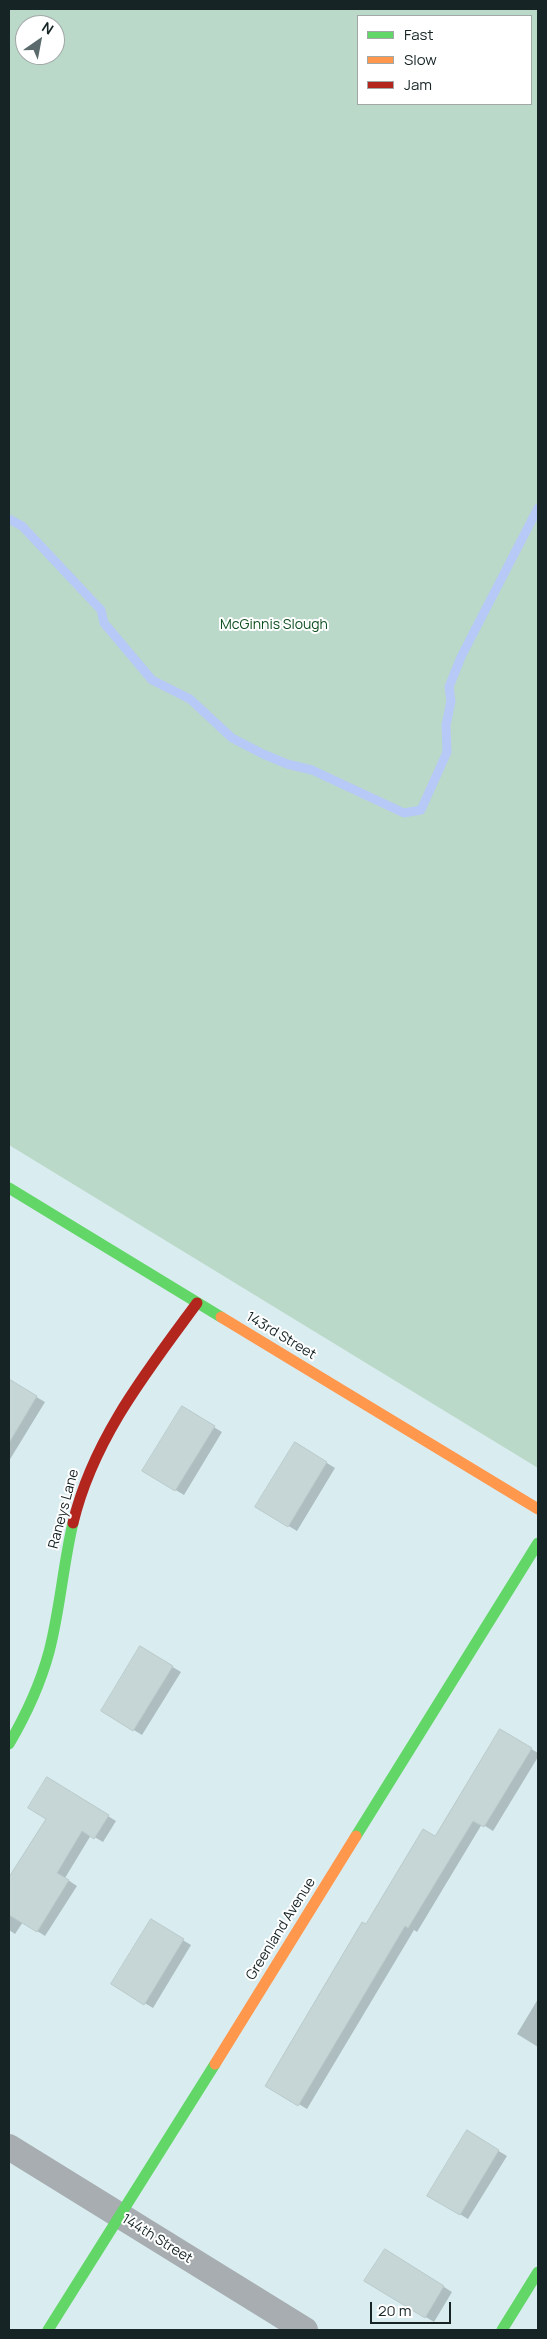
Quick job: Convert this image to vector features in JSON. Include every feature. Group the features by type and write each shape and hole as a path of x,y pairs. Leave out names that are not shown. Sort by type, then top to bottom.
{"street":[{"name":"143rd Street","path":"9,1188 538,1509"},
{"name":"Raneys Lane","path":"9,1744 40,1683 52,1640 66,1560 80,1499 96,1454 123,1406 197,1303"},
{"name":"Greenland Avenue","path":"48,2330 121,2216 538,1543"},
{"name":"144th Street","path":"9,2147 305,2330"},
{"path":"502,2330 538,2272"}],"green space":[{"name":"McGinnis Slough","path":"9,9 538,9 538,1468 9,1145"}],"building":[{"path":"9,1379 37,1396 9,1443"},
{"path":"182,1406 215,1426 175,1491 142,1471"},
{"path":"295,1442 327,1462 288,1527 255,1507"},
{"path":"140,1646 173,1666 133,1731 101,1711"},
{"path":"500,1729 532,1748 484,1827 473,1821 408,1928 405,1926 298,2106 265,2086 362,1922 366,1924 423,1829 435,1836"},
{"path":"47,1777 109,1815 94,1839 82,1831 57,1873 69,1880 37,1932 9,1915 9,1877 46,1819 28,1808"},
{"path":"151,1919 184,1939 144,2005 111,1984"},
{"path":"467,2130 499,2150 460,2215 427,2196"},
{"path":"385,2249 444,2286 425,2318 364,2281"}],"waterway":[{"path":"9,519 22,526 101,610 104,623 152,680 190,699 232,738 287,764 312,770 404,813 421,810 447,752 446,725 451,701 449,687 461,657 538,508"}],"traffic: fast":[{"path":"9,1188 221,1317"},
{"path":"9,1744 32,1700 49,1652 73,1523"},
{"path":"356,1836 538,1543"},
{"path":"48,2330 215,2064"},
{"path":"502,2330 538,2272"}],"traffic: slow":[{"path":"221,1317 538,1509"},
{"path":"215,2064 356,1836"}],"traffic: jam":[{"path":"73,1523 82,1492 108,1434 141,1380 197,1303"}]}
